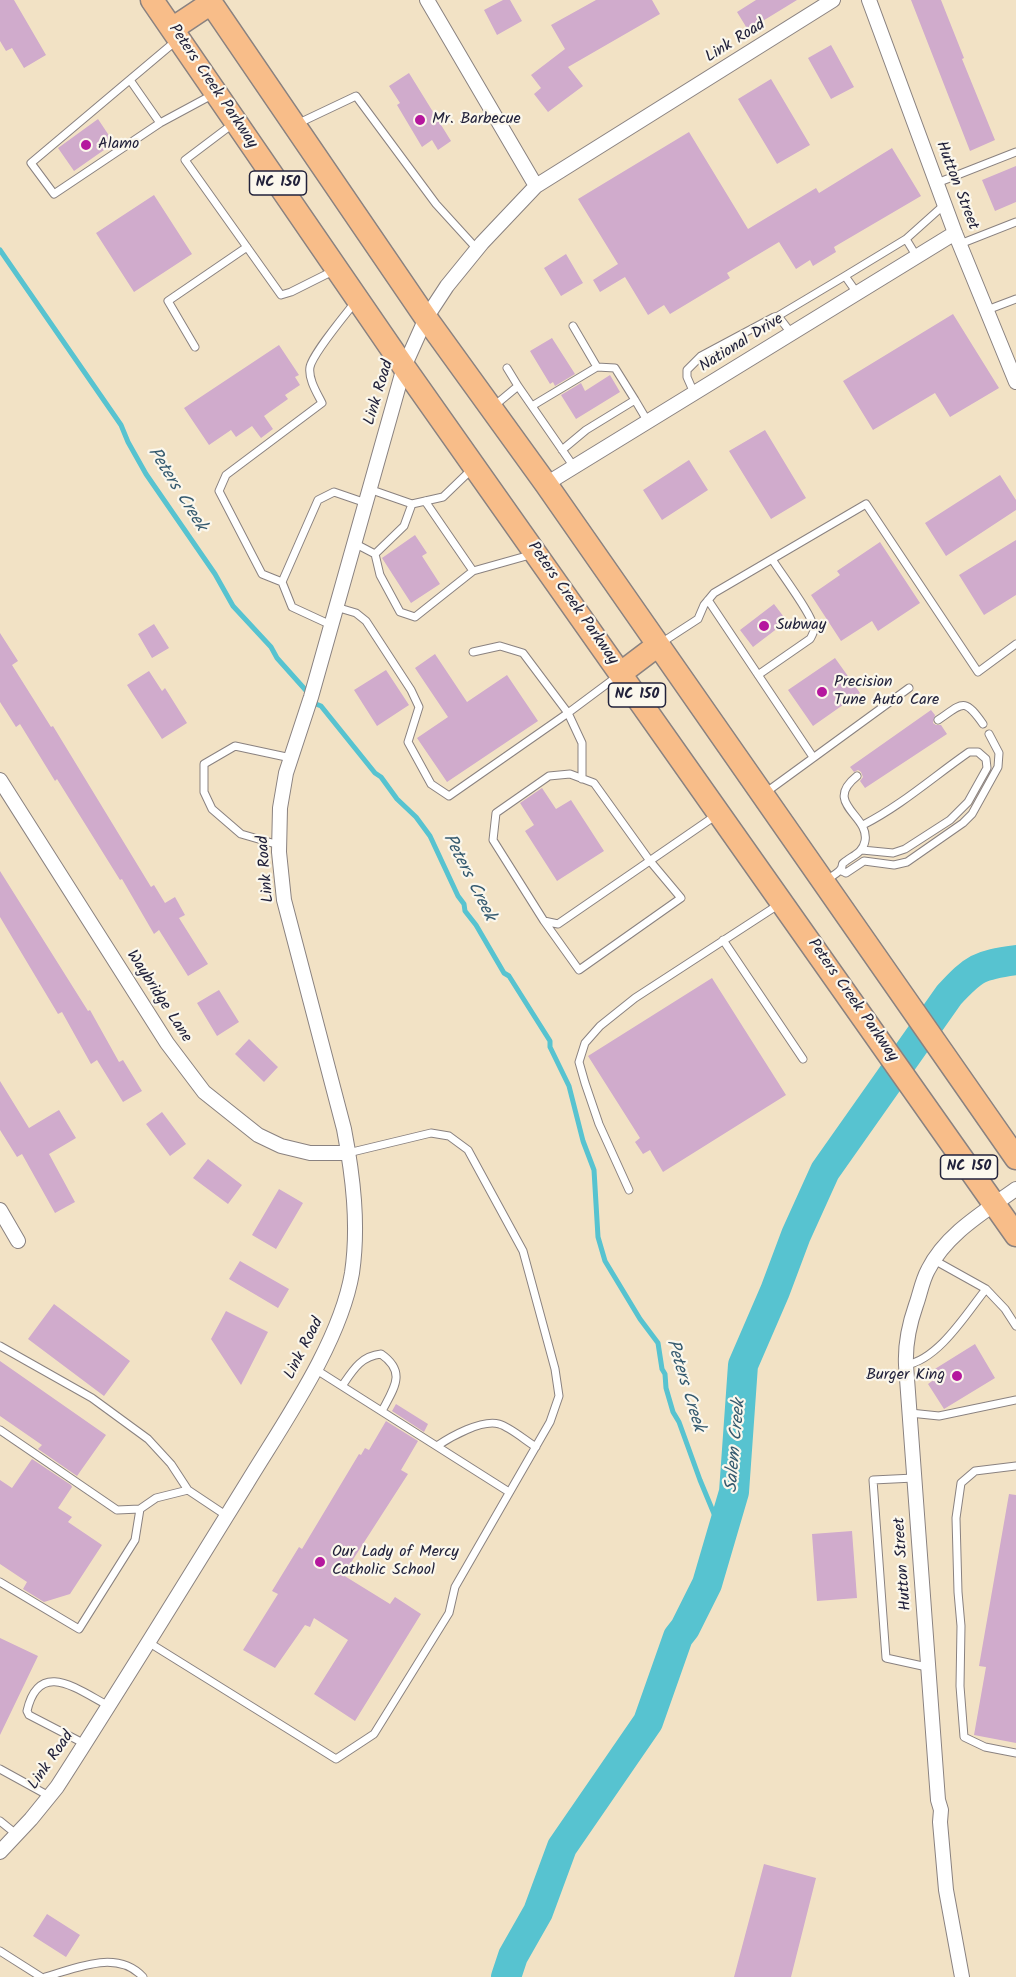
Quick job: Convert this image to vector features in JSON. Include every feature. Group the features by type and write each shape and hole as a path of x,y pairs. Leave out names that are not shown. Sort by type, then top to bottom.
{"main road":[{"name":"Peters Creek Parkway","path":"152,0 404,367 1016,1235"},
{"path":"176,34 210,1"},
{"name":"NC 150","path":"210,1 426,318 546,484 763,794 832,876 899,991 1016,1158"},
{"path":"621,673 658,645"}],"street":[{"path":"427,0 536,186"},
{"name":"Link Road","path":"0,1852 49,1796 85,1744 226,1516 315,1369 330,1340 351,1275 355,1245 354,1199 348,1153 344,1129 284,900 279,845 280,808 286,773 311,697 404,367 426,318 447,286 477,249 536,186 833,0"},
{"name":"Hutton Street","path":"869,0 945,205 1016,382"},
{"name":"National Drive","path":"546,484 917,256 958,238"},
{"name":"Waybridge Lane","path":"0,780 5,797 167,1043 204,1092 258,1135 281,1146 310,1153 348,1153"},
{"name":"Hutton Street","path":"962,1977 946,1890 941,1810 938,1800 906,1345 910,1322 927,1271 934,1260 952,1238 1016,1189"},
{"path":"0,1210 18,1241"}],"lane":[{"path":"176,34 130,80 31,163 54,194 160,123 216,93"},
{"path":"130,80 160,123"},
{"path":"295,126 356,96 436,204 477,249"},
{"path":"236,121 185,160 281,295 337,270"},
{"path":"937,183 1016,152"},
{"path":"694,393 687,377 687,370 701,356 778,316 906,239 945,205"},
{"path":"958,238 1016,222"},
{"path":"906,239 917,256"},
{"path":"195,347 168,301 248,247"},
{"path":"845,276 857,294"},
{"path":"282,582 262,574 219,492 226,475 322,403 312,381 310,367 330,335 358,299"},
{"path":"987,310 1016,299"},
{"path":"778,316 791,333"},
{"path":"573,326 597,367"},
{"path":"532,406 597,367 615,368 648,422"},
{"path":"507,368 574,467"},
{"path":"492,408 519,386"},
{"path":"562,450 586,430 635,400"},
{"path":"369,489 412,504 443,497 475,466"},
{"path":"331,626 292,607 282,582 318,500 334,492 366,503"},
{"path":"425,501 473,571"},
{"path":"375,554 404,526 412,504"},
{"path":"658,645 698,619 714,593 866,504 978,672 1016,644"},
{"path":"354,543 375,554 380,575 400,612 415,617 473,571 536,553"},
{"path":"758,675 810,639 814,630 813,622 772,560"},
{"path":"708,600 813,757"},
{"path":"336,607 356,613 366,621 411,690 419,708 408,742 431,784 449,796 621,673"},
{"path":"472,652 500,646 523,653 568,713 582,744 582,779"},
{"path":"763,794 909,688"},
{"path":"938,720 959,706 965,705 971,706 983,724"},
{"path":"832,876 846,873 864,861 894,865 907,862 963,824 972,814 998,767 999,753 989,734"},
{"path":"279,845 240,834 212,809 204,792 204,764 235,746 291,758"},
{"path":"832,876 843,862 862,850 893,853 905,849 950,820 968,802 987,768 986,759 978,752 969,752 887,813 863,825"},
{"path":"570,774 582,779 594,783 650,861 681,898 579,970 544,921 493,840 496,813 549,776 570,774"},
{"path":"857,776 846,787 844,796 847,806 863,825 865,841 862,850"},
{"path":"544,921 558,924 720,813"},
{"path":"629,1190 599,1124 585,1083 579,1062 585,1043 600,1026 635,998 782,902"},
{"path":"723,940 803,1059"},
{"path":"148,1642 336,1759 374,1734 449,1613 455,1587 550,1422 559,1395 555,1370 523,1251 468,1150 449,1136 431,1133 348,1153"},
{"path":"934,1260 986,1289 1005,1309 1016,1326"},
{"path":"906,1365 922,1360 935,1350 986,1289"},
{"path":"0,1346 92,1398 148,1439 171,1464 188,1490 226,1516"},
{"path":"343,1387 361,1360 370,1355 381,1354 392,1362 397,1375 395,1385 382,1412"},
{"path":"315,1369 509,1492"},
{"path":"910,1413 939,1416 1016,1400"},
{"path":"437,1446 451,1436 479,1426 498,1424 536,1447"},
{"path":"0,1430 117,1510 140,1509 156,1498 188,1490"},
{"path":"1016,1466 975,1472 961,1484 956,1518 958,1592 962,1626 960,1686 964,1737 985,1747 1016,1753"},
{"path":"914,1478 873,1479 886,1658 927,1667"},
{"path":"0,1582 79,1629 135,1540 140,1509"},
{"path":"85,1744 29,1715 28,1704 40,1684 46,1681 59,1681 109,1706"},
{"path":"0,1770 49,1796"},
{"path":"0,1821 16,1834"},
{"path":"0,1951 43,1977 93,1964 117,1961 135,1968 143,1977"}],"building":[{"path":"0,0 14,0 46,55 24,68 12,48 6,51 0,41"},
{"path":"503,0 510,0 522,21 497,35 484,10"},
{"path":"596,0 652,0 660,14 568,67 583,86 548,112 534,94 541,88 531,75 565,49 551,25"},
{"path":"756,0 797,0 748,30 737,12"},
{"path":"911,0 941,0 995,140 970,151"},
{"path":"831,45 854,87 831,99 808,58"},
{"path":"409,73 451,141 438,150 432,140 422,147 397,105 400,103 389,86"},
{"path":"771,79 810,145 777,164 738,99"},
{"name":"Alamo","path":"98,119 114,143 74,171 58,148"},
{"path":"689,132 748,229 816,188 819,193 892,148 921,196 834,247 836,252 813,266 810,260 796,269 779,242 727,273 730,278 670,314 664,305 648,315 625,277 600,292 593,280 618,264 578,199"},
{"path":"1016,166 1016,202 995,211 982,180"},
{"path":"154,195 192,254 134,292 96,233"},
{"path":"566,254 583,283 561,296 544,268"},
{"path":"953,314 999,388 950,417 935,393 873,430 843,381"},
{"path":"552,338 575,374 555,386 553,382 550,384 530,351"},
{"path":"279,345 299,375 295,377 300,385 285,395 288,399 264,416 273,429 261,438 252,426 236,437 231,430 209,445 184,408"},
{"path":"610,375 620,392 576,419 561,395 581,383 585,391"},
{"path":"765,430 806,498 771,519 729,451"},
{"path":"689,460 708,490 662,520 643,490"},
{"path":"1000,475 1016,500 1016,510 946,556 925,523"},
{"path":"415,535 427,553 422,556 440,584 411,603 382,558"},
{"path":"1016,540 1016,595 984,615 959,575"},
{"path":"880,542 920,603 878,631 872,621 841,641 811,595 840,575 837,571"},
{"path":"774,604 787,621 753,647 740,630"},
{"path":"154,624 169,648 152,658 138,634"},
{"path":"0,633 18,661 12,665 51,727 53,726 151,887 154,885 165,903 175,897 185,915 179,918 208,964 188,976 159,930 154,934 122,879 120,880 57,779 55,781 20,724 16,727 0,702"},
{"path":"435,654 467,702 507,675 538,721 447,782 417,738 448,717 415,668"},
{"path":"835,658 860,693 813,726 788,690"},
{"path":"386,670 409,705 377,726 354,690"},
{"path":"149,671 162,691 165,688 187,723 162,739 127,685"},
{"path":"931,710 935,715 933,723 941,725 947,734 865,788 860,781 863,777 861,772 858,770 854,772 850,767"},
{"path":"542,788 556,809 571,800 604,851 557,881 525,831 534,825 520,803"},
{"path":"0,871 88,1011 90,1010 119,1062 123,1060 142,1091 123,1102 97,1060 91,1064 62,1012 58,1014 0,917"},
{"path":"712,978 786,1095 663,1172 650,1150 643,1154 635,1142 640,1138 588,1056"},
{"path":"219,990 239,1022 217,1036 197,1003"},
{"path":"249,1039 278,1067 264,1082 235,1054"},
{"path":"0,1081 29,1128 59,1110 76,1138 49,1154 75,1202 55,1213 22,1154 17,1157 0,1130"},
{"path":"162,1112 186,1144 170,1156 146,1124"},
{"path":"208,1159 242,1185 228,1204 193,1178"},
{"path":"279,1189 303,1203 276,1249 252,1235"},
{"path":"240,1261 289,1289 278,1308 229,1279"},
{"path":"54,1304 130,1361 104,1396 28,1339"},
{"path":"226,1311 268,1332 241,1385 211,1339"},
{"path":"975,1344 995,1378 944,1409 928,1384 935,1379 930,1372"},
{"path":"0,1361 106,1435 77,1476 38,1449 42,1445 0,1416"},
{"path":"396,1404 428,1424 424,1432 392,1411"},
{"name":"Our Lady of Mercy Catholic School","path":"386,1421 418,1441 401,1470 408,1474 343,1575 390,1604 395,1597 421,1614 355,1721 314,1694 348,1640 314,1618 310,1627 305,1625 275,1668 243,1650 278,1594 272,1591 299,1547 302,1549 359,1454 361,1455 365,1448 369,1450"},
{"path":"32,1459 71,1485 72,1487 58,1508 72,1517 68,1522 102,1545 70,1594 44,1602 23,1589 27,1582 0,1564 0,1480 12,1488"},
{"path":"1009,1494 1016,1495 1016,1743 974,1735 986,1667 979,1666"},
{"path":"852,1531 857,1598 817,1601 812,1534"},
{"path":"0,1638 38,1656 0,1735"},
{"path":"764,1864 816,1878 791,1977 734,1977"},
{"path":"47,1914 80,1935 66,1957 33,1936"}],"waterway":[{"name":"Peters Creek","path":"0,250 121,425 146,474 215,574 233,606 271,647 277,658 316,704 321,706 430,836 464,904 465,911 550,1041 550,1047 569,1086 583,1141 594,1170 598,1237 605,1261 640,1319 658,1343 673,1412 679,1422 722,1533"},
{"name":"Salem Creek","path":"506,1977 513,1956 538,1912 562,1847 648,1722 678,1637 685,1628 707,1584 734,1492 743,1365 825,1171 949,995 978,969 1016,960"}],"place":[{"name":"Mr. Barbecue","path":"420,120"},
{"name":"Alamo","path":"86,145"},
{"name":"Subway","path":"764,626"},
{"name":"Precision Tune Auto Care","path":"822,692"},
{"name":"Burger King","path":"957,1376"},
{"name":"Our Lady of Mercy Catholic School","path":"320,1562"}]}
